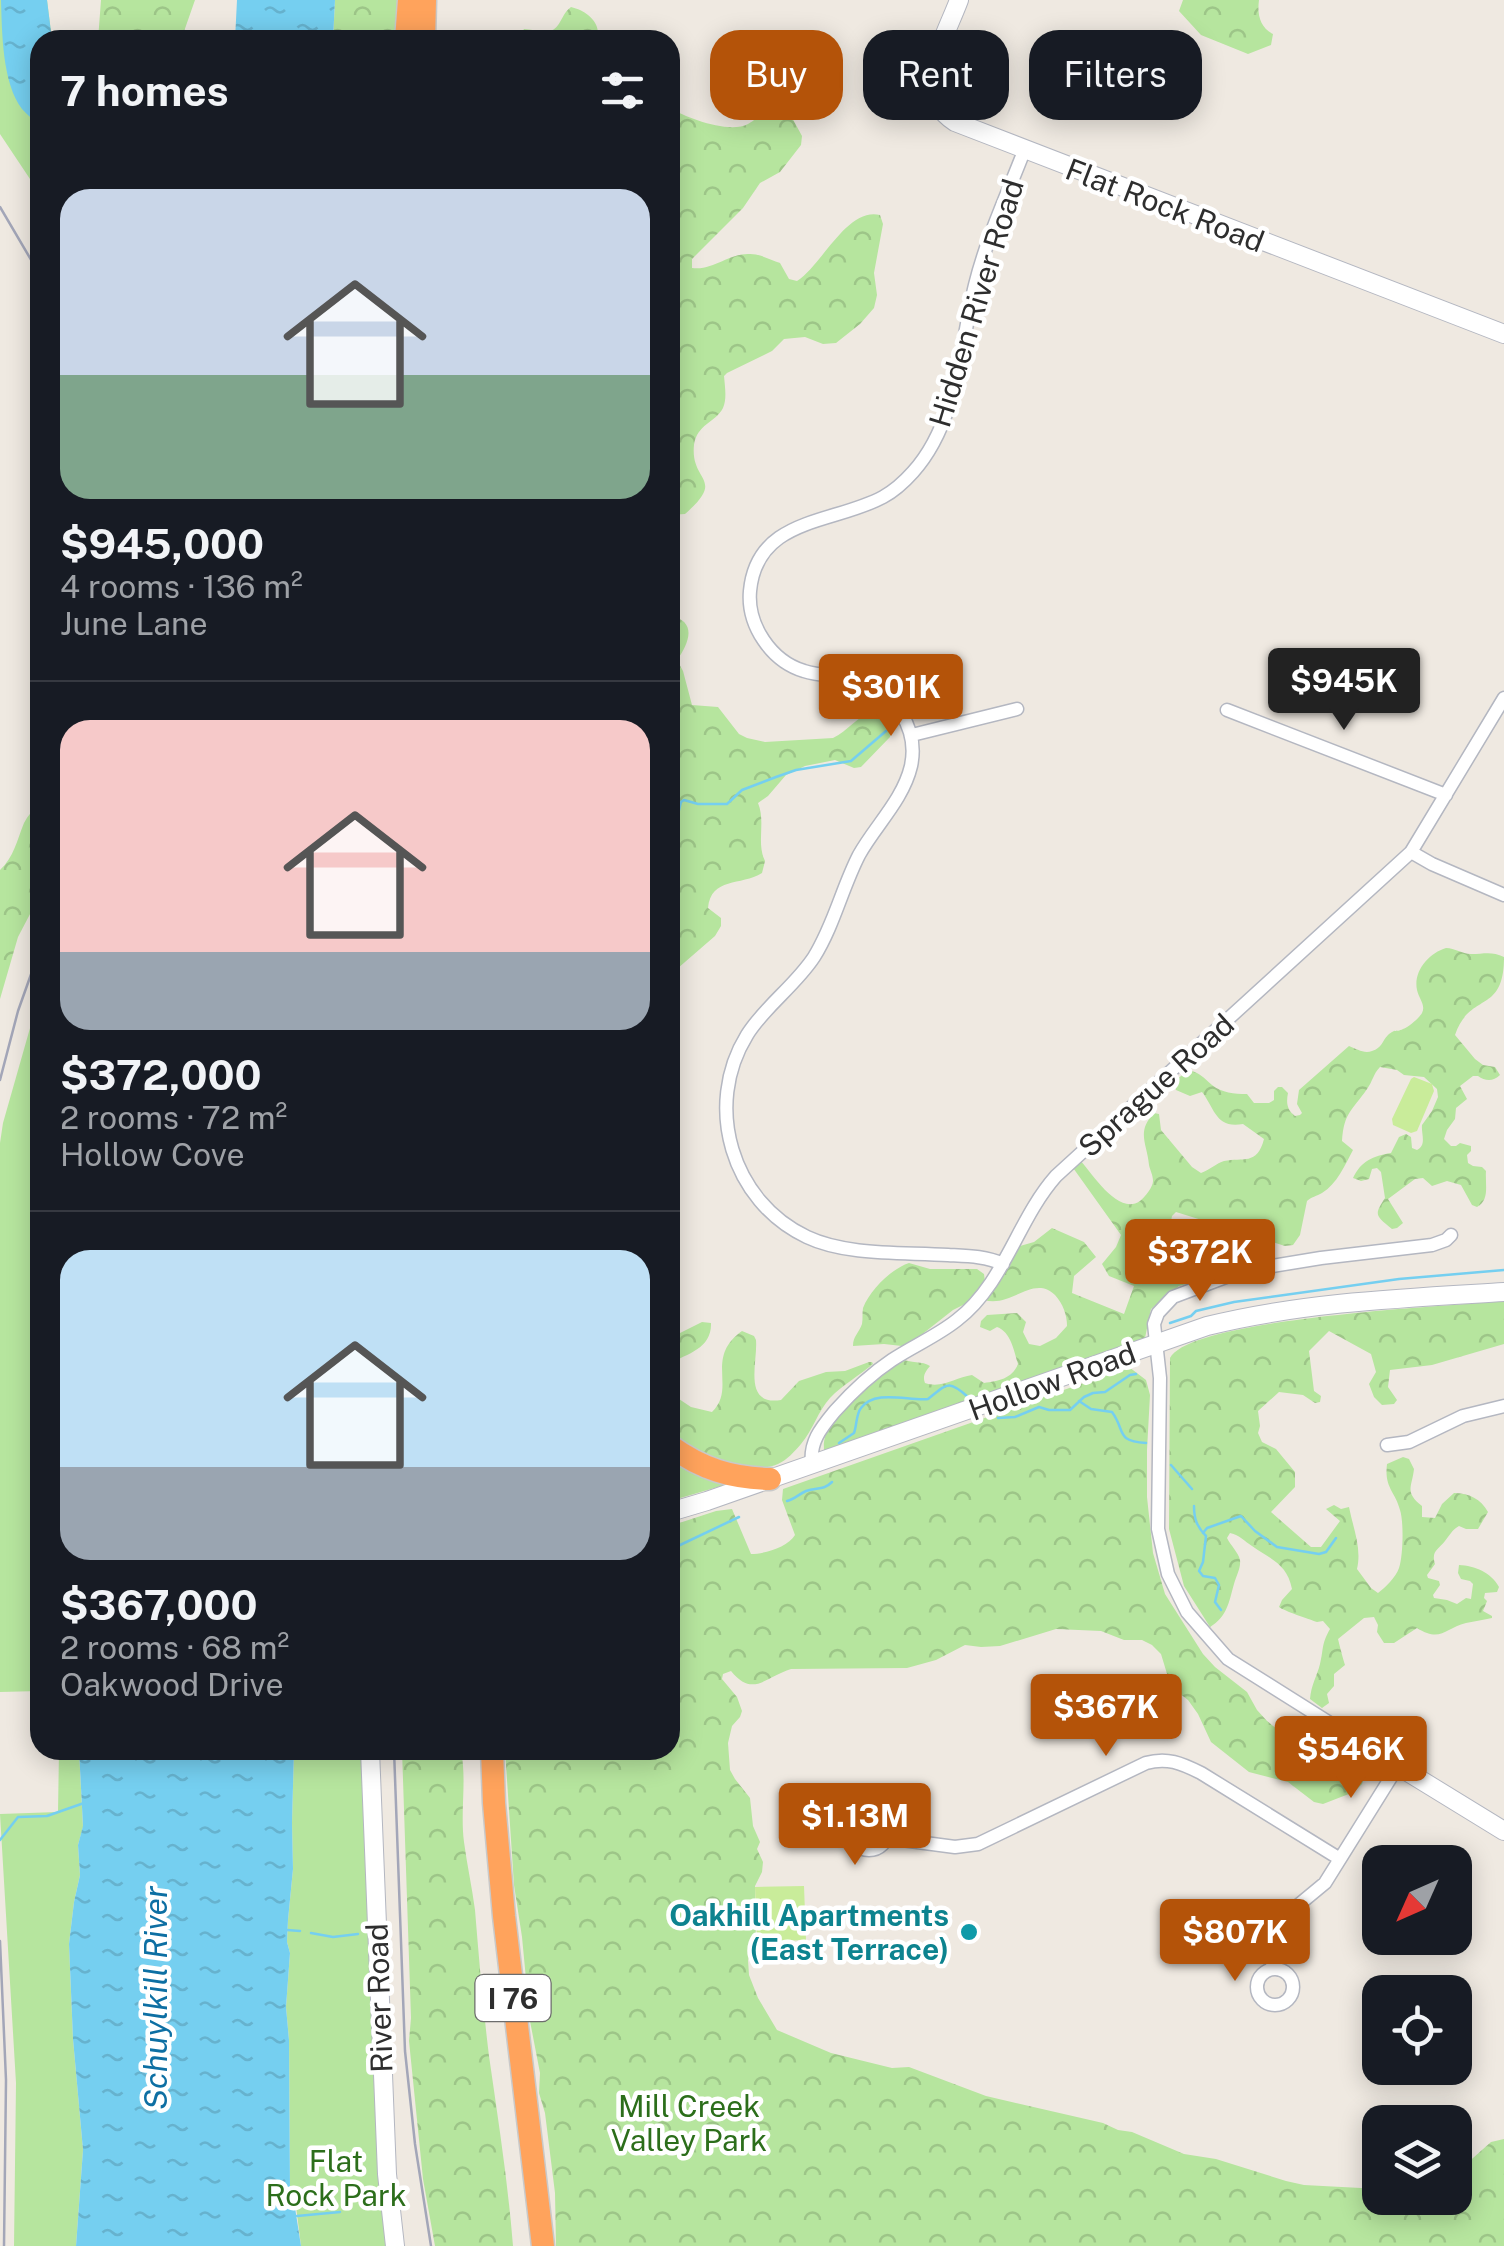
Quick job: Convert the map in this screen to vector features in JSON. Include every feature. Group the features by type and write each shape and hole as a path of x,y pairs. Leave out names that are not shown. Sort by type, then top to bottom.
{"highway":[{"path":"406,30 408,0"},
{"path":"424,30 426,0"},
{"path":"680,1452 714,1472 770,1479"},
{"name":"I 76","path":"479,1760 487,1885 529,2246"},
{"name":"I 76","path":"493,1760 504,1916 543,2246"}],"street":[{"name":"Flat Rock Road","path":"959,0 933,72 932,87 935,102 954,122 1504,334"},
{"name":"Hidden River Road","path":"912,735 898,708 869,684 805,672 774,653 753,618 752,583 766,550 786,532 884,496 912,474 925,456 954,388 975,284 1024,151"},
{"name":"Sprague Road","path":"812,1465 813,1442 840,1405 880,1368 945,1329 982,1295 1034,1204 1056,1176 1411,852 1504,698"},
{"path":"1002,1264 976,1256 840,1248 803,1235 774,1215 750,1186 736,1161 725,1108 741,1045 820,946 860,855 906,780 912,759 912,735 1017,709"},
{"path":"1227,710 1446,795"},
{"path":"1411,852 1504,896"},
{"path":"1451,1236 1432,1245 1254,1268 1173,1297 1158,1313 1154,1324 1160,1395 1158,1529 1168,1574 1187,1612 1228,1659 1504,1831"},
{"name":"Hollow Road","path":"680,1509 1207,1326 1280,1310 1504,1292"},
{"path":"1387,1446 1416,1440 1463,1416 1504,1406"},
{"path":"887,1838 971,1846 1164,1759 1201,1773 1340,1859"},
{"name":"River Road","path":"370,1760 384,2120 395,2246"},
{"path":"1272,1969 1273,1947 1286,1918 1325,1882 1398,1766"}],"green space":[{"path":"0,0 47,0 51,30 30,30 30,179 0,134"},
{"path":"101,0 195,0 184,30 99,30"},
{"path":"335,0 398,0 397,30 334,30"},
{"path":"1183,0 1259,0 1260,20 1273,34 1271,45 1248,54 1202,35 1202,30 1196,30 1179,11"},
{"path":"571,7 585,13 597,30 552,30"},
{"path":"680,112 719,126 748,124 753,120 793,120 802,136 801,145 780,172 760,183 743,208 692,259 692,268 752,254 780,263 789,279 797,281 846,228 868,215 880,215 883,224 874,273 877,295 874,308 836,343 823,344 805,337 784,339 772,351 724,376 723,408 702,428 694,445 704,493 685,514 680,514"},
{"path":"680,620 688,628 680,655"},
{"path":"680,666 692,705 718,707 739,734 747,738 765,742 833,738 876,709 890,717 890,737 861,767 835,760 805,766 786,775 758,803 765,861 762,873 715,891 708,908 721,918 715,936 680,966"},
{"path":"30,815 30,914 18,937 0,999 0,870 12,854"},
{"path":"1446,948 1504,957 1498,987 1469,1012 1455,1035 1475,1059 1495,1067 1500,1075 1489,1080 1473,1076 1460,1086 1467,1099 1456,1108 1455,1119 1444,1139 1451,1146 1471,1146 1468,1163 1486,1171 1486,1192 1481,1204 1472,1205 1461,1185 1447,1181 1432,1186 1423,1178 1415,1179 1388,1199 1403,1223 1392,1229 1379,1218 1385,1198 1381,1172 1372,1169 1369,1179 1353,1178 1368,1160 1391,1153 1399,1137 1406,1134 1411,1137 1412,1148 1420,1148 1422,1125 1438,1097 1437,1089 1424,1077 1380,1067 1345,1124 1342,1141 1353,1150 1332,1185 1307,1201 1300,1235 1293,1245 1285,1246 1176,1212 1168,1238 1202,1252 1209,1274 1179,1286 1151,1309 1145,1338 824,1450 825,1436 840,1410 901,1359 930,1366 924,1378 925,1383 931,1384 972,1375 984,1383 1012,1373 1018,1364 1011,1342 997,1327 990,1331 980,1327 987,1315 1017,1313 1026,1322 1023,1332 1029,1344 1040,1346 1056,1338 1067,1326 1066,1318 1058,1298 1047,1290 1030,1289 1004,1300 984,1300 1020,1246 1034,1242 1052,1228 1084,1242 1096,1257 1074,1276 1072,1293 1124,1314 1134,1286 1109,1276 1102,1264 1121,1235 1071,1165 1079,1159 1106,1191 1123,1203 1140,1201 1153,1183 1144,1132 1154,1113 1159,1114 1161,1130 1201,1173 1224,1161 1253,1157 1264,1139 1243,1124 1222,1121 1202,1092 1190,1096 1176,1090 1177,1079 1189,1070 1220,1090 1247,1094 1254,1103 1269,1103 1274,1100 1274,1091 1282,1087 1288,1093 1290,1111 1300,1115 1299,1090 1349,1046 1363,1052 1375,1050 1391,1033 1419,1017 1423,1007 1416,983 1420,970 1428,958"},
{"path":"30,1028 30,1691 0,1692 0,1143"},
{"path":"1414,1077 1432,1084 1434,1091 1417,1131 1411,1133 1393,1125 1392,1119"},
{"path":"909,1263 930,1269 977,1269 984,1274 985,1282 965,1304 911,1343 853,1346 871,1294 888,1275"},
{"path":"1504,1301 1504,1344 1432,1365 1390,1370 1388,1387 1397,1400 1394,1404 1382,1405 1374,1397 1369,1384 1376,1372 1371,1354 1329,1331 1309,1351 1314,1391 1321,1396 1320,1402 1279,1392 1258,1411 1262,1442 1276,1449 1295,1472 1295,1487 1271,1512 1311,1547 1321,1547 1340,1521 1326,1509 1334,1505 1341,1509 1349,1507 1358,1546 1357,1569 1378,1593 1398,1571 1402,1548 1401,1515 1388,1484 1387,1464 1403,1457 1409,1459 1414,1469 1411,1493 1422,1506 1422,1517 1435,1518 1454,1493 1474,1498 1488,1512 1478,1529 1459,1526 1452,1531 1436,1551 1435,1564 1427,1575 1439,1581 1434,1598 1457,1604 1471,1599 1473,1584 1461,1579 1459,1565 1487,1574 1499,1587 1497,1592 1485,1593 1483,1611 1492,1618 1438,1634 1417,1628 1394,1643 1384,1643 1374,1617 1364,1618 1338,1639 1345,1665 1334,1674 1334,1686 1327,1694 1329,1703 1322,1708 1310,1699 1330,1629 1323,1621 1279,1607 1292,1589 1278,1563 1230,1533 1227,1538 1240,1566 1226,1608 1210,1627 1184,1586 1169,1529 1170,1358 1188,1344 1271,1324"},
{"path":"702,1322 711,1323 708,1339 680,1358 680,1333"},
{"path":"742,1331 754,1336 756,1389 769,1400 781,1400 799,1381 873,1364 830,1398 791,1455 778,1464 751,1468 722,1461 680,1440 680,1400 712,1412 722,1393 722,1362 731,1341"},
{"name":"Mill Creek Valley Park","path":"1129,1367 1146,1380 1150,1395 1147,1497 1153,1553 1165,1594 1203,1654 1247,1692 1267,1721 1288,1738 1322,1744 1360,1765 1365,1775 1354,1792 1323,1804 1314,1802 1288,1782 1249,1772 1211,1742 1188,1700 1171,1687 1161,1654 1152,1645 1101,1631 1056,1629 1000,1646 965,1645 936,1660 907,1668 791,1669 753,1684 731,1671 723,1674 722,1679 737,1697 742,1711 732,1726 728,1743 730,1770 750,1798 753,1826 760,1842 757,1849 763,1862 755,1886 756,1945 748,1960 749,1975 777,2030 831,2053 892,2068 909,2067 986,2096 1132,2132 1184,2154 1216,2159 1304,2185 1362,2188 1362,2215 1472,2215 1472,2159 1491,2142 1504,2139 1504,2246 556,2246 555,2193 514,1885 506,1760 680,1760 680,1523 732,1509 751,1554 763,1553 787,1543 795,1535 782,1500 783,1489"},
{"path":"680,1458 728,1484 680,1498"},
{"path":"59,1760 80,1760 83,1827 69,1944 83,2150 76,2246 14,2246 16,2083 0,1814 58,1812"},
{"name":"Flat Rock Park","path":"294,1760 365,1760 390,2246 301,2246 296,2206 290,2194 286,2007"},
{"path":"402,1760 462,1760 464,1842 513,2246 435,2246 423,2179 409,2041"},
{"path":"804,1886 806,1940 757,1942 755,1887"}],"water":[{"path":"1,0 47,0 51,30 30,30 30,116 15,98 4,56"},
{"path":"237,0 335,0 334,30 236,30"},
{"name":"Schuylkill River","path":"80,1760 294,1760 286,2007 290,2193 301,2246 76,2246 83,2150 69,1944 83,1826"}],"waterway":[{"path":"680,806 684,800 727,804 742,790 796,770 851,761 886,731"},
{"path":"1170,1323 1196,1311 1234,1302 1399,1279 1504,1270"},
{"path":"998,1418 1015,1417 1039,1407 1070,1410 1084,1397 1105,1392 1136,1374"},
{"path":"839,1443 854,1433 859,1410 875,1399 928,1399 948,1386 968,1397"},
{"path":"1079,1401 1091,1409 1112,1412 1125,1437 1146,1443"},
{"path":"1171,1465 1192,1489"},
{"path":"787,1501 832,1482"},
{"path":"1194,1506 1197,1522 1206,1536 1199,1571 1215,1578 1219,1585 1215,1602 1221,1610"},
{"path":"1203,1533 1241,1516 1277,1547 1319,1554 1326,1552 1336,1538"},
{"path":"680,1545 739,1517"},
{"path":"0,1840 18,1817 47,1816 84,1803"},
{"path":"287,1930 300,1931"},
{"path":"311,1933 333,1937 358,1934"},
{"path":"297,2216 340,2212"}],"railway":[{"path":"0,207 30,258"},
{"path":"0,1080 30,977"},
{"path":"394,1760 405,2051 431,2246"},
{"path":"0,1941 6,2080 4,2246"}],"place":[{"name":"Oakhill Apartments (East Terrace)","path":"969,1932"}]}
